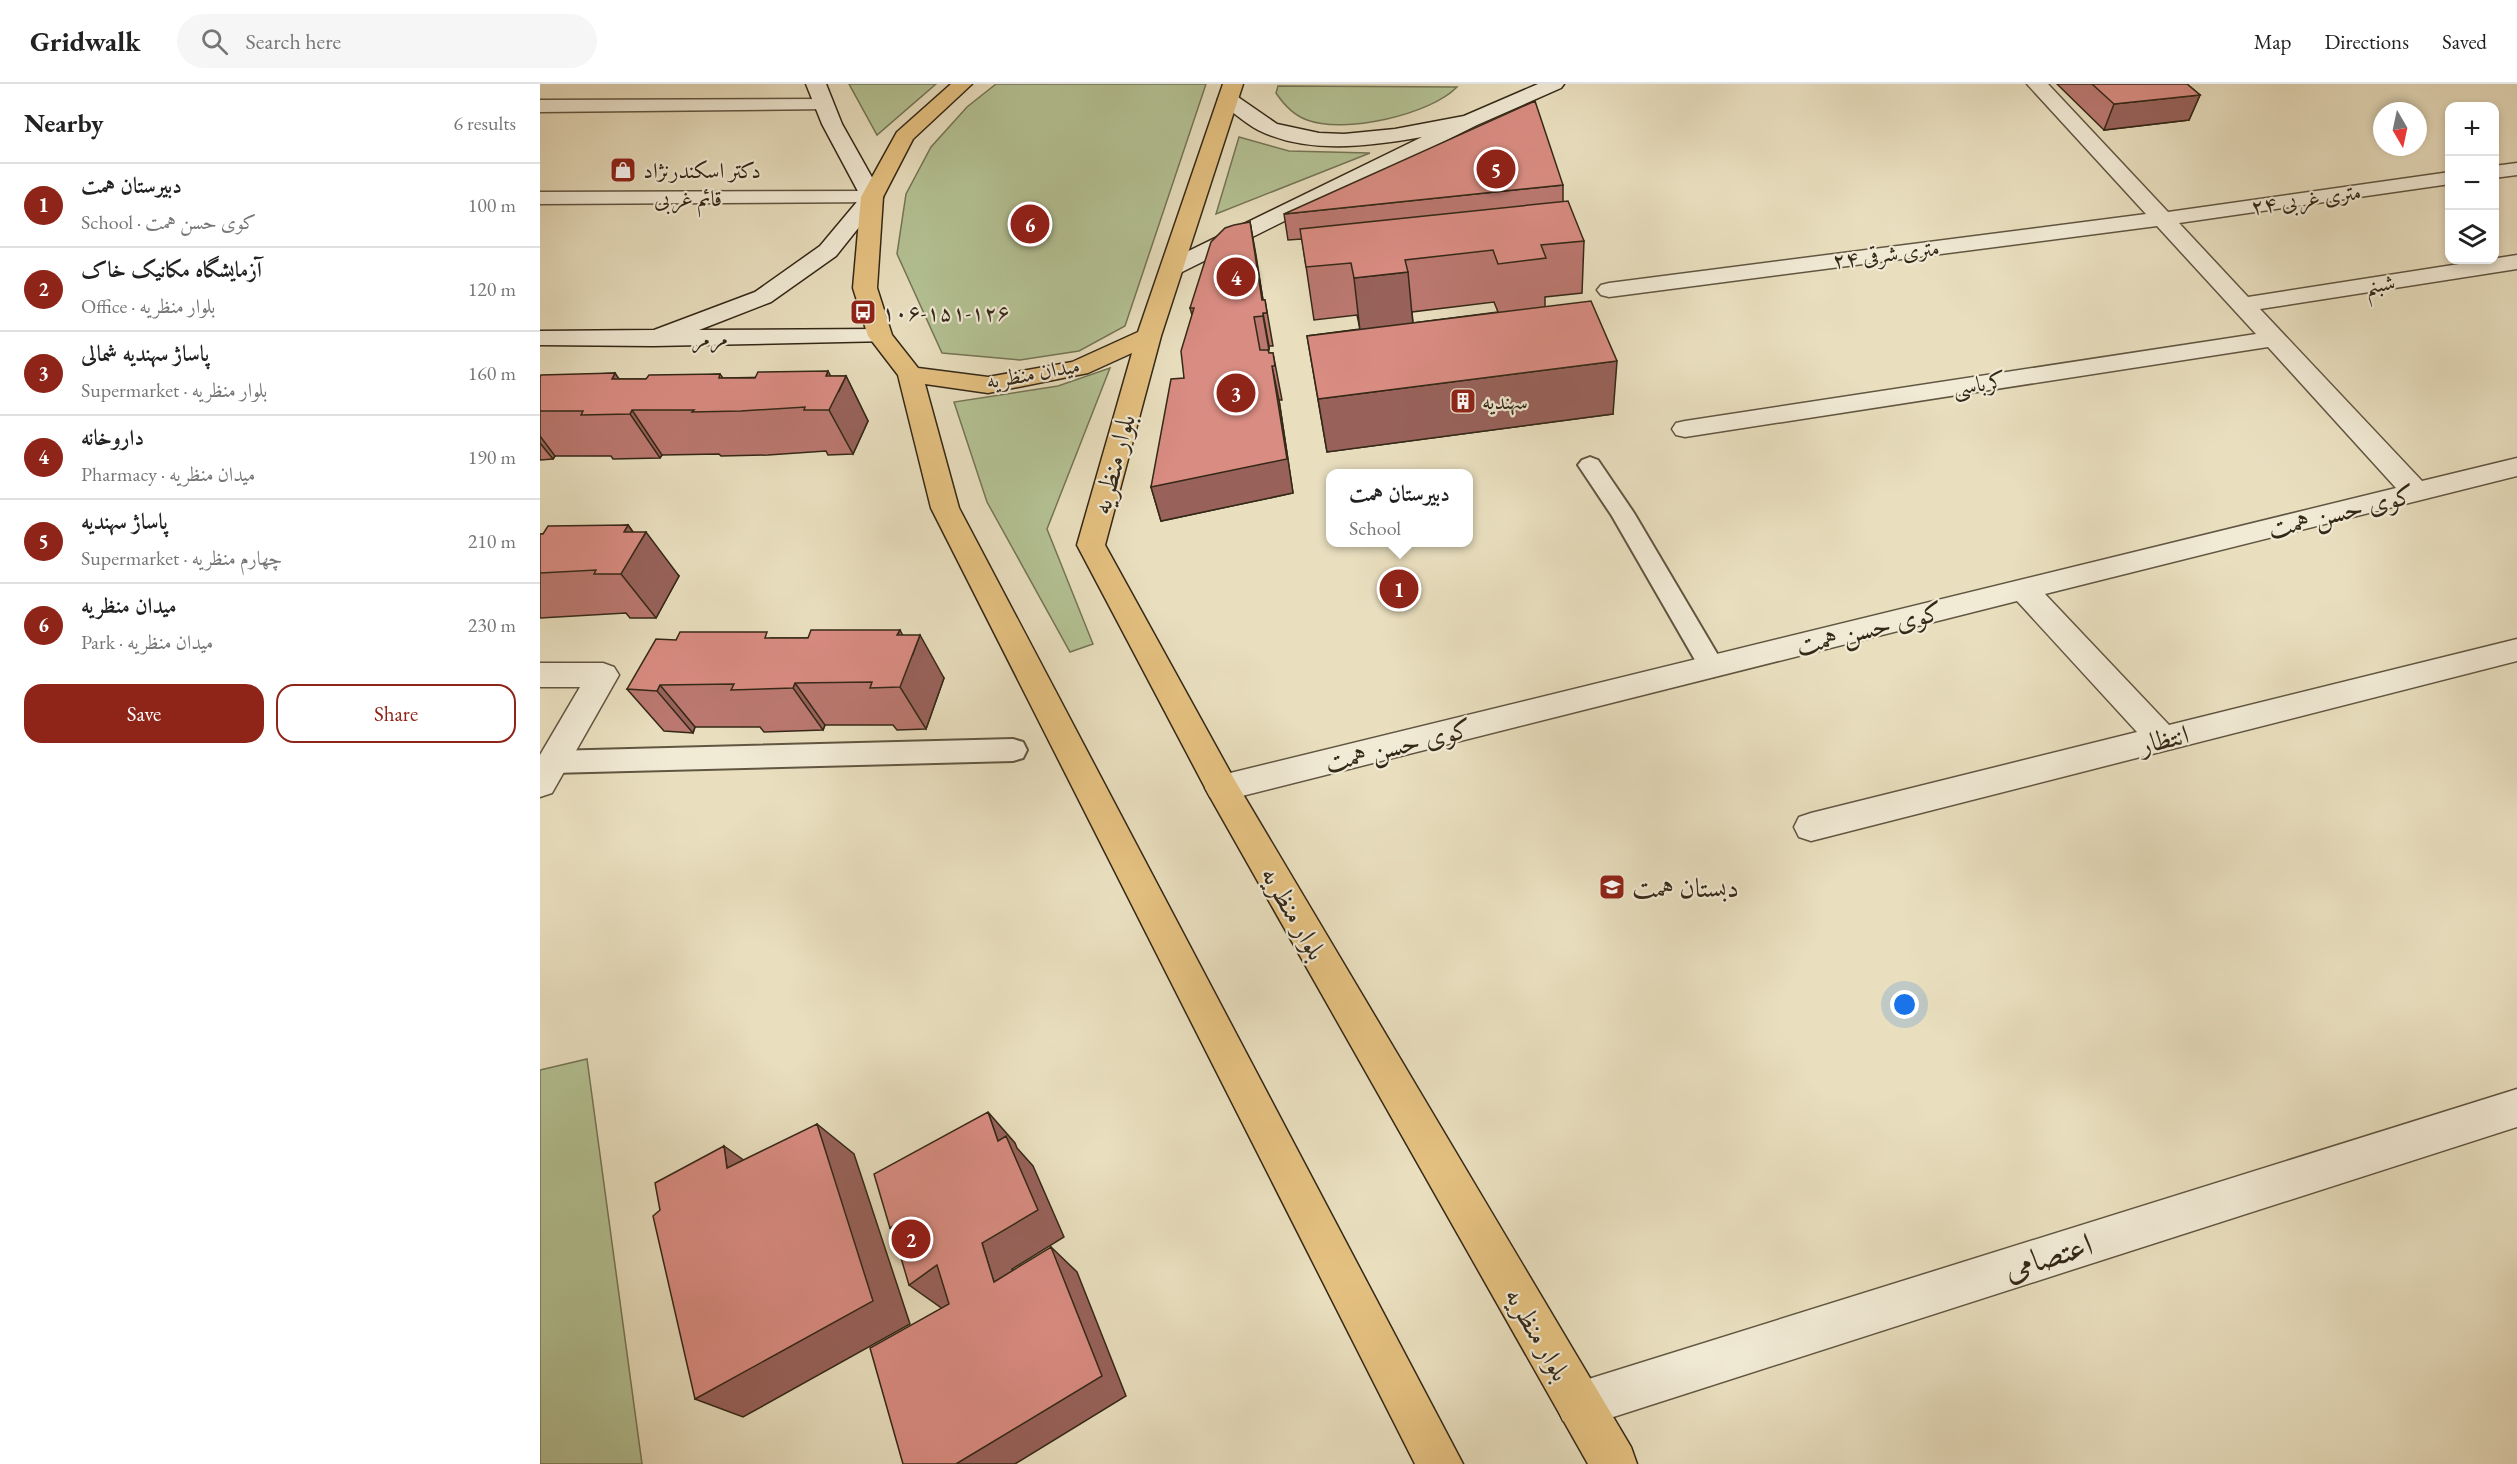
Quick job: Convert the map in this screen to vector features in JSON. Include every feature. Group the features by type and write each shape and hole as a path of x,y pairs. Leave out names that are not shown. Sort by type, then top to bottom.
{"main road":[{"path":"962,84 904,136 872,197 865,288 880,336 910,374 945,508 1440,1464"},
{"path":"1149,336 1231,91"},
{"name":"ميدان منظریه","path":"910,374 988,385 1079,368 1149,336"},
{"name":"بلوار منظریه","path":"1149,336 1092,545 1222,788 1614,1464"}],"street":[{"path":"653,339 763,297 828,251 872,197 823,105 816,84"},
{"path":"1172,268 1533,88 1554,84"},
{"path":"2037,84 2416,492"},
{"path":"1231,91 1268,128 1318,140 1378,139 1470,121"},
{"path":"540,106 823,105"},
{"path":"2499,171 2517,169"},
{"name":"۲۴ متری غربی","path":"2162,219 2445,179"},
{"name":"قائم غربی","path":"540,198 872,197"},
{"name":"۲۴ متری شرقی","path":"1609,290 2162,219"},
{"name":"شبنم","path":"2242,305 2517,262"},
{"name":"مرمر","path":"540,338 880,336"},
{"name":"کرباسی","path":"1685,429 2274,339"},
{"name":"کوی حسن همت","path":"1222,788 2517,467"},
{"path":"2024,590 2163,739"},
{"name":"انتظار","path":"1811,827 2517,650"},
{"path":"540,675 603,675 546,773"},
{"name":"اعتصامی","path":"1579,1405 2517,1108"}],"lane":[{"path":"1590,465 1622,513 1712,667"},
{"path":"546,773 1013,750"}],"green space":[{"path":"849,84 936,84 877,135"},
{"path":"996,84 1206,84 1125,326 1079,351 1020,360 942,353 897,254 906,194 931,147 967,107"},
{"path":"1278,86 1457,87 1427,106 1407,113 1386,119 1342,125 1323,124 1297,115 1276,93"},
{"path":"1239,137 1289,151 1370,153 1216,214"},
{"path":"1110,368 1047,529 1093,644 1070,652 987,502 954,402 1058,386"},
{"path":"587,1059 642,1464 540,1464 540,1070"}],"building":[{"path":"2092,84 2187,84 2200,95 2114,104"},
{"path":"1535,101 1563,185 1284,214"},
{"path":"1568,201 1584,241 1541,245 1546,258 1498,264 1493,250 1405,260 1408,272 1354,278 1351,263 1306,267 1300,229"},
{"path":"1250,222 1262,300 1265,300 1267,313 1254,317 1260,350 1273,353 1275,366 1272,366 1287,459 1151,487 1171,379 1184,378 1181,351 1194,308 1190,308 1211,242 1225,228"},
{"path":"1591,301 1617,361 1318,399 1307,336"},
{"path":"828,371 826,376 846,376 829,410 804,410 805,407 692,412 694,410 632,410 630,414 581,415 583,411 540,411 541,375 615,373 612,379 646,379 649,375 720,374 719,378 755,378 758,372"},
{"path":"628,525 624,532 646,532 621,574 594,574 596,570 540,573 540,534 543,534 548,526"},
{"path":"811,630 900,630 897,635 920,635 900,687 870,688 872,682 795,683 793,688 731,690 734,684 660,685 657,691 627,689 656,639 676,640 680,632 767,632 765,638 808,638"},
{"path":"988,1112 998,1141 1006,1136 1038,1210 982,1243 994,1282 1051,1247 1102,1376 956,1464 903,1464 870,1348 949,1304 937,1265 909,1285 896,1241 907,1235 901,1221 890,1228 874,1174"},
{"path":"817,1124 873,1301 695,1399 653,1216 660,1210 655,1183 724,1146 727,1168"}],"place":[{"name":"پاساژ سهندیه","path":"1496,169"},
{"name":"دكتر اسكندرنژاد","path":"623,170"},
{"name":"میدان منظریه","path":"1030,224"},
{"name":"داروخانه","path":"1236,277"},
{"name":"۱۰۶-۱۵۱-۱۲۶","path":"863,312"},
{"name":"پاساژ سهندیه شمالی","path":"1236,393"},
{"name":"سهندیه","path":"1463,401"},
{"name":"دبیرستان همت","path":"1399,589"},
{"name":"دبستان همت","path":"1612,887"},
{"name":"آزمایشگاه مکانیک خاک","path":"911,1239"}]}
